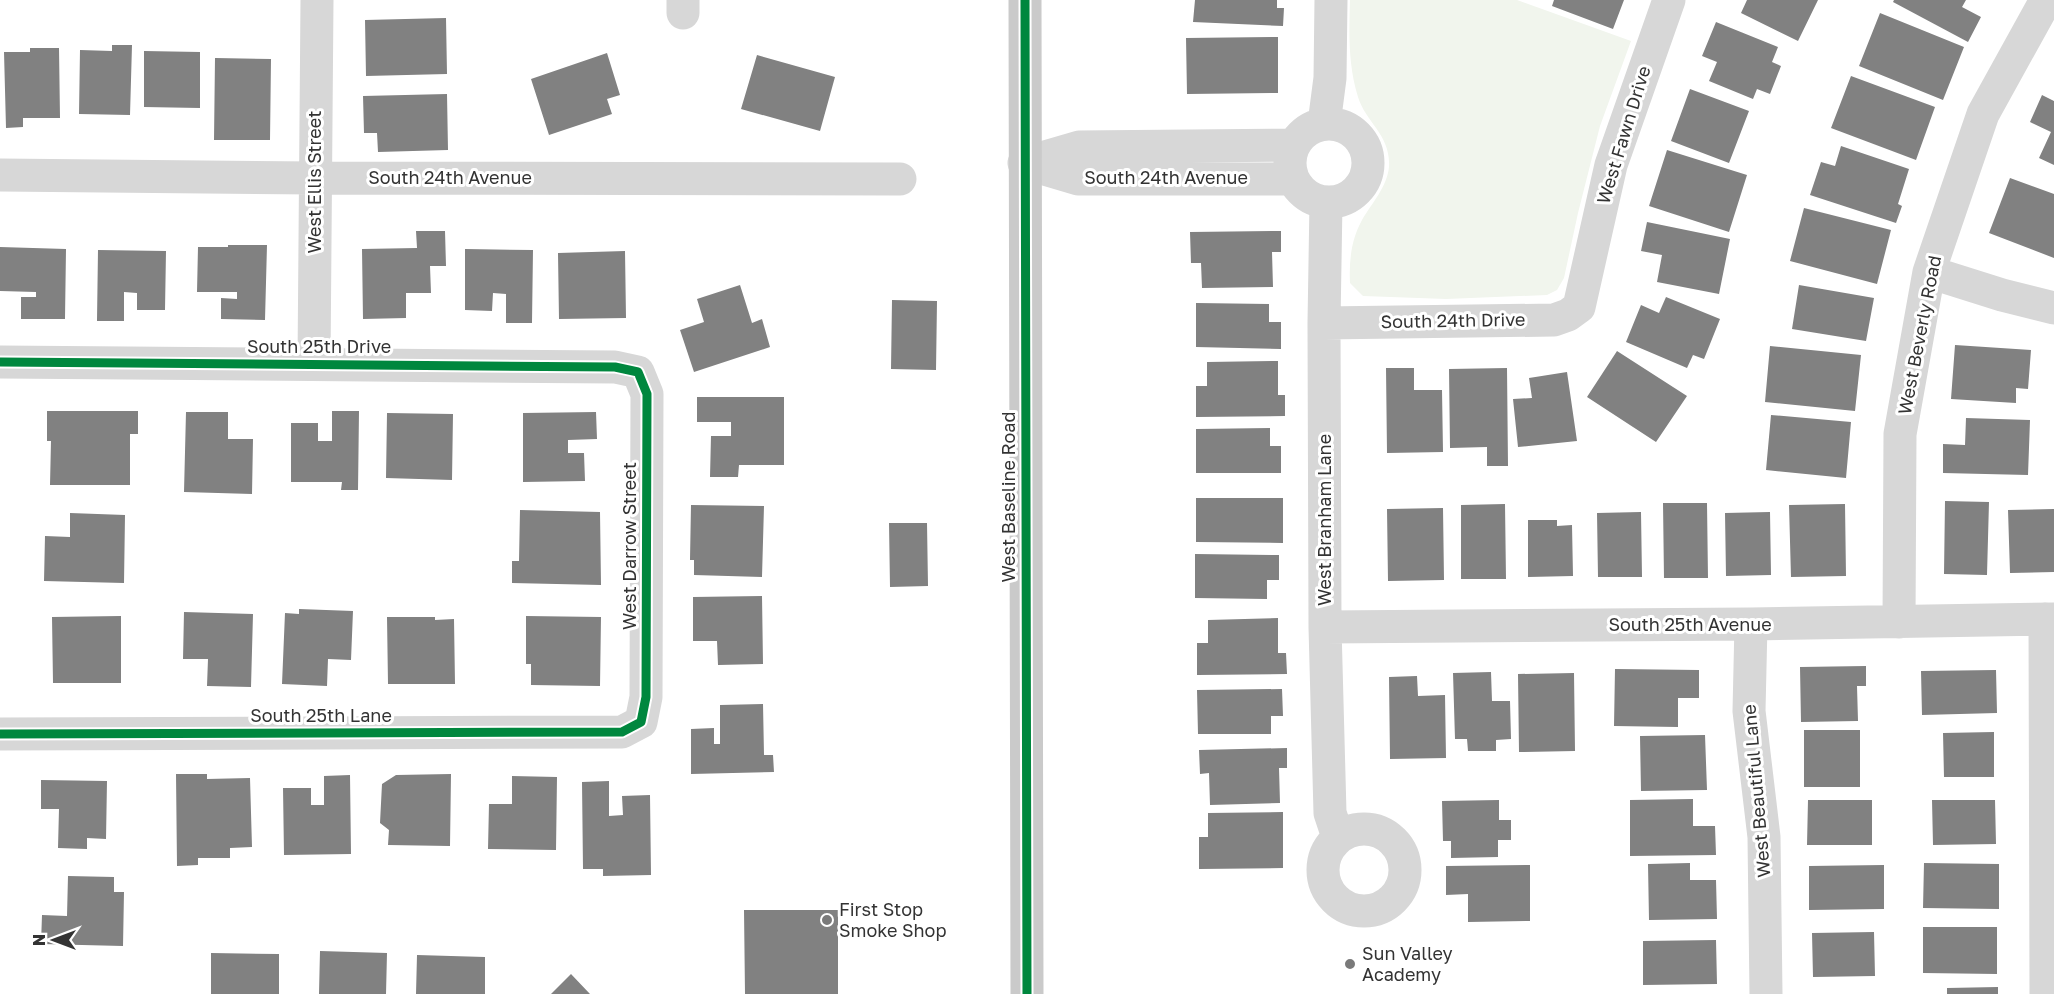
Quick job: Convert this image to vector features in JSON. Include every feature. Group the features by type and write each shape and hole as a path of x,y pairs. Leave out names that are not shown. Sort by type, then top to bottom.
{"main road":[{"name":"West Baseline Road","path":"1025,0 1027,994"}],"street":[{"name":"West Ellis Street","path":"314,363 317,0"},
{"path":"1324,124 1330,78 1331,0"},
{"name":"West Fawn Drive","path":"1579,307 1611,165 1669,0"},
{"name":"West Beverly Road","path":"1899,622 1900,434 1929,272 1983,114 2046,0"},
{"path":"1324,124 1337,124 1349,129 1366,149 1368,162 1366,175 1360,186 1350,195 1338,201 1326,202 1306,195 1293,179 1290,162 1294,145 1312,127 1324,124"},
{"name":"South 24th Avenue","path":"1024,163 1078,147 1294,145"},
{"name":"South 24th Avenue","path":"1024,163 1078,179 1293,179"},
{"name":"South 24th Avenue","path":"0,175 900,179"},
{"name":"West Branham Lane","path":"1326,202 1325,627 1330,813 1338,837"},
{"path":"1929,272 2002,295 2054,308"},
{"name":"South 24th Drive","path":"1324,323 1554,320 1568,315 1579,307"},
{"name":"South 25th Drive","path":"0,362 615,367 638,372"},
{"name":"West Darrow Street","path":"638,372 647,394 646,697 640,722"},
{"path":"2046,994 2050,619"},
{"name":"South 25th Avenue","path":"1325,627 2050,619"},
{"name":"West Beautiful Lane","path":"1751,624 1749,711 1764,837 1766,994"},
{"name":"South 25th Lane","path":"0,734 622,732 640,722"}],"shaded area":[{"path":"1350,0 1517,0 1631,41 1600,126 1564,278 1557,290 1547,295 1446,299 1363,296 1350,283 1350,259 1355,235 1382,188 1388,174 1389,156 1382,138 1362,106 1352,73"}],"building":[{"path":"1195,0 1277,0 1277,8 1284,8 1283,26 1193,22"},
{"path":"1554,0 1624,0 1613,29 1552,6"},
{"path":"1747,0 1818,0 1798,41 1741,13"},
{"path":"1894,0 1966,0 1962,7 1981,17 1968,42 1893,2"},
{"path":"1880,13 1964,47 1943,100 1859,66"},
{"path":"446,18 447,74 366,76 365,20"},
{"path":"1716,22 1778,47 1772,62 1781,66 1770,94 1757,89 1753,99 1709,81 1717,62 1702,56"},
{"path":"1278,37 1278,93 1187,94 1186,38"},
{"path":"112,45 132,45 130,115 79,114 80,50 112,51"},
{"path":"30,48 59,48 60,118 23,118 23,127 6,128 4,52 30,52"},
{"path":"144,51 200,52 200,108 144,107"},
{"path":"607,53 620,95 607,99 612,114 549,135 531,79"},
{"path":"757,55 835,77 820,131 741,109"},
{"path":"215,58 271,59 270,140 214,140"},
{"path":"1851,76 1935,107 1916,160 1831,128"},
{"path":"1690,89 1749,111 1729,163 1671,141"},
{"path":"447,94 448,150 378,152 377,133 364,133 363,96"},
{"path":"2042,95 2054,101 2054,165 2039,158 2051,132 2030,122"},
{"path":"1841,146 1909,169 1898,204 1902,206 1896,223 1810,195 1821,162 1835,166"},
{"path":"1667,150 1747,175 1729,232 1649,206"},
{"path":"2010,178 2054,194 2054,258 1989,233"},
{"path":"1804,208 1891,230 1877,284 1790,261"},
{"path":"1647,222 1730,239 1719,294 1657,282 1662,255 1641,251"},
{"path":"416,231 445,231 446,266 430,266 431,293 406,293 406,318 363,319 362,249 417,248"},
{"path":"1281,231 1281,252 1272,252 1273,287 1202,288 1201,263 1191,263 1190,232"},
{"path":"228,245 267,245 265,320 221,319 221,298 237,299 237,292 197,292 198,247 228,247"},
{"path":"0,247 66,249 65,319 21,319 21,297 36,297 36,292 0,291"},
{"path":"465,249 533,250 532,323 506,323 506,294 493,293 492,311 465,310"},
{"path":"98,250 166,251 165,310 137,310 137,293 124,292 124,321 97,321"},
{"path":"625,251 626,318 559,319 558,253"},
{"path":"740,285 752,323 762,319 770,347 694,372 680,330 704,322 697,299"},
{"path":"1799,285 1874,298 1866,341 1792,329"},
{"path":"1666,297 1720,319 1704,359 1693,355 1687,368 1626,342 1641,305 1659,313"},
{"path":"892,300 937,301 936,370 891,369"},
{"path":"1196,303 1269,304 1269,322 1281,322 1281,349 1196,347"},
{"path":"1955,345 2031,350 2028,389 2016,388 2016,403 1951,399"},
{"path":"1770,346 1861,355 1855,411 1765,402"},
{"path":"1617,351 1687,396 1656,442 1587,397"},
{"path":"1278,361 1278,395 1285,395 1285,416 1196,417 1196,386 1207,386 1207,362"},
{"path":"1386,368 1414,368 1414,390 1442,390 1443,452 1387,453"},
{"path":"1507,368 1508,466 1487,466 1487,447 1450,448 1449,369"},
{"path":"1567,372 1577,441 1518,447 1513,399 1532,398 1529,378"},
{"path":"697,397 784,397 784,465 739,465 738,477 710,477 711,436 731,436 731,422 697,422"},
{"path":"47,411 138,411 138,434 130,434 130,485 50,485 51,441 47,441"},
{"path":"332,411 359,411 358,490 341,490 342,482 291,482 291,423 318,423 318,441 332,441"},
{"path":"186,412 228,412 228,439 253,439 252,494 184,492"},
{"path":"596,412 597,439 568,440 568,453 584,453 585,481 523,482 523,413"},
{"path":"387,413 453,414 452,480 386,478"},
{"path":"1771,415 1851,422 1846,478 1766,470"},
{"path":"1966,418 2030,420 2028,475 1943,473 1943,444 1965,445"},
{"path":"1270,428 1270,446 1281,446 1281,473 1196,473 1196,429"},
{"path":"1196,498 1283,498 1283,543 1196,542"},
{"path":"1945,501 1989,502 1987,575 1944,574"},
{"path":"1663,503 1707,503 1708,578 1664,578"},
{"path":"1505,504 1506,579 1461,579 1461,505"},
{"path":"1845,504 1846,576 1791,577 1789,505"},
{"path":"691,505 764,506 762,577 694,575 694,560 690,560"},
{"path":"1443,508 1444,580 1388,581 1387,509"},
{"path":"2054,509 2054,572 2010,573 2008,510"},
{"path":"520,510 600,512 601,585 512,583 512,561 519,561"},
{"path":"1641,512 1642,577 1598,577 1597,513"},
{"path":"1770,512 1771,575 1726,576 1725,513"},
{"path":"70,513 125,515 124,583 44,581 45,536 70,537"},
{"path":"1528,520 1557,520 1557,526 1572,525 1573,576 1528,577"},
{"path":"889,523 927,523 928,586 890,587"},
{"path":"1195,554 1279,555 1279,580 1267,580 1267,599 1195,598"},
{"path":"762,596 763,664 718,665 717,641 693,641 693,597"},
{"path":"299,609 353,611 351,660 328,659 327,686 282,684 285,613 299,614"},
{"path":"184,612 253,614 251,687 207,686 208,659 183,659"},
{"path":"121,616 121,683 53,683 52,617"},
{"path":"526,616 601,617 600,686 531,685 531,664 526,664"},
{"path":"387,617 454,619 455,684 388,684"},
{"path":"1278,618 1278,653 1286,653 1287,674 1197,675 1197,643 1208,643 1208,620"},
{"path":"1866,666 1866,686 1857,686 1858,721 1801,722 1800,667"},
{"path":"1615,669 1699,670 1699,698 1678,698 1678,727 1614,726"},
{"path":"1996,670 1997,713 1922,715 1921,671"},
{"path":"1491,672 1492,701 1510,701 1511,739 1496,740 1496,751 1468,751 1467,739 1455,739 1453,673"},
{"path":"1574,673 1575,751 1519,752 1518,674"},
{"path":"1417,676 1418,696 1445,695 1446,758 1390,759 1389,677"},
{"path":"1282,689 1283,716 1271,716 1271,734 1198,734 1197,690"},
{"path":"763,704 764,755 773,755 774,772 691,774 691,729 714,728 714,744 720,744 720,705"},
{"path":"1804,730 1860,730 1860,787 1804,787"},
{"path":"1994,732 1994,777 1944,777 1943,733"},
{"path":"1705,735 1707,790 1641,791 1640,736"},
{"path":"1287,748 1287,768 1279,768 1280,803 1210,805 1209,773 1200,774 1199,750"},
{"path":"176,774 207,774 207,779 250,778 252,847 230,848 230,858 198,858 198,865 177,866"},
{"path":"451,774 450,846 388,845 389,830 380,823 382,784 396,775"},
{"path":"350,775 351,854 284,855 283,788 311,788 311,805 324,805 324,776"},
{"path":"512,776 557,777 556,850 488,849 489,804 512,804"},
{"path":"41,780 107,781 106,839 87,838 87,849 58,848 59,809 41,809"},
{"path":"609,781 609,816 623,815 622,796 650,795 651,875 603,876 603,869 583,869 582,782"},
{"path":"1693,799 1693,826 1715,826 1716,855 1630,856 1630,800"},
{"path":"1499,800 1499,820 1511,820 1511,840 1498,840 1498,857 1451,858 1451,841 1443,841 1442,801"},
{"path":"1808,800 1872,800 1872,845 1807,845"},
{"path":"1932,800 1995,800 1996,844 1933,845"},
{"path":"1283,812 1283,868 1199,869 1199,837 1208,837 1208,813"},
{"path":"1690,863 1690,880 1716,880 1717,919 1649,920 1648,864"},
{"path":"1924,863 1999,864 1999,909 1923,908"},
{"path":"1530,865 1530,921 1468,922 1468,894 1446,895 1446,866"},
{"path":"1884,865 1884,909 1809,910 1809,866"},
{"path":"68,876 114,877 114,892 124,892 123,946 41,944 42,915 67,916"},
{"path":"744,910 838,910 838,994 745,994"},
{"path":"1923,927 1997,927 1997,974 1923,973"},
{"path":"1874,932 1875,976 1813,977 1812,933"},
{"path":"1716,940 1717,984 1643,985 1643,941"},
{"path":"320,951 387,953 386,994 319,994"},
{"path":"211,953 279,954 279,994 211,994"},
{"path":"417,955 485,957 485,994 416,994"},
{"path":"571,974 590,994 551,994"},
{"path":"1998,987 1998,994 1947,994 1947,988"}],"cycle path":[{"path":"1025,0 1027,994"},
{"path":"0,362 615,367 638,372 647,394 646,697 641,722 622,732 0,734"}],"place":[{"name":"First Stop Smoke Shop","path":"827,920"},
{"name":"Sun Valley Academy","path":"1350,964"}]}
